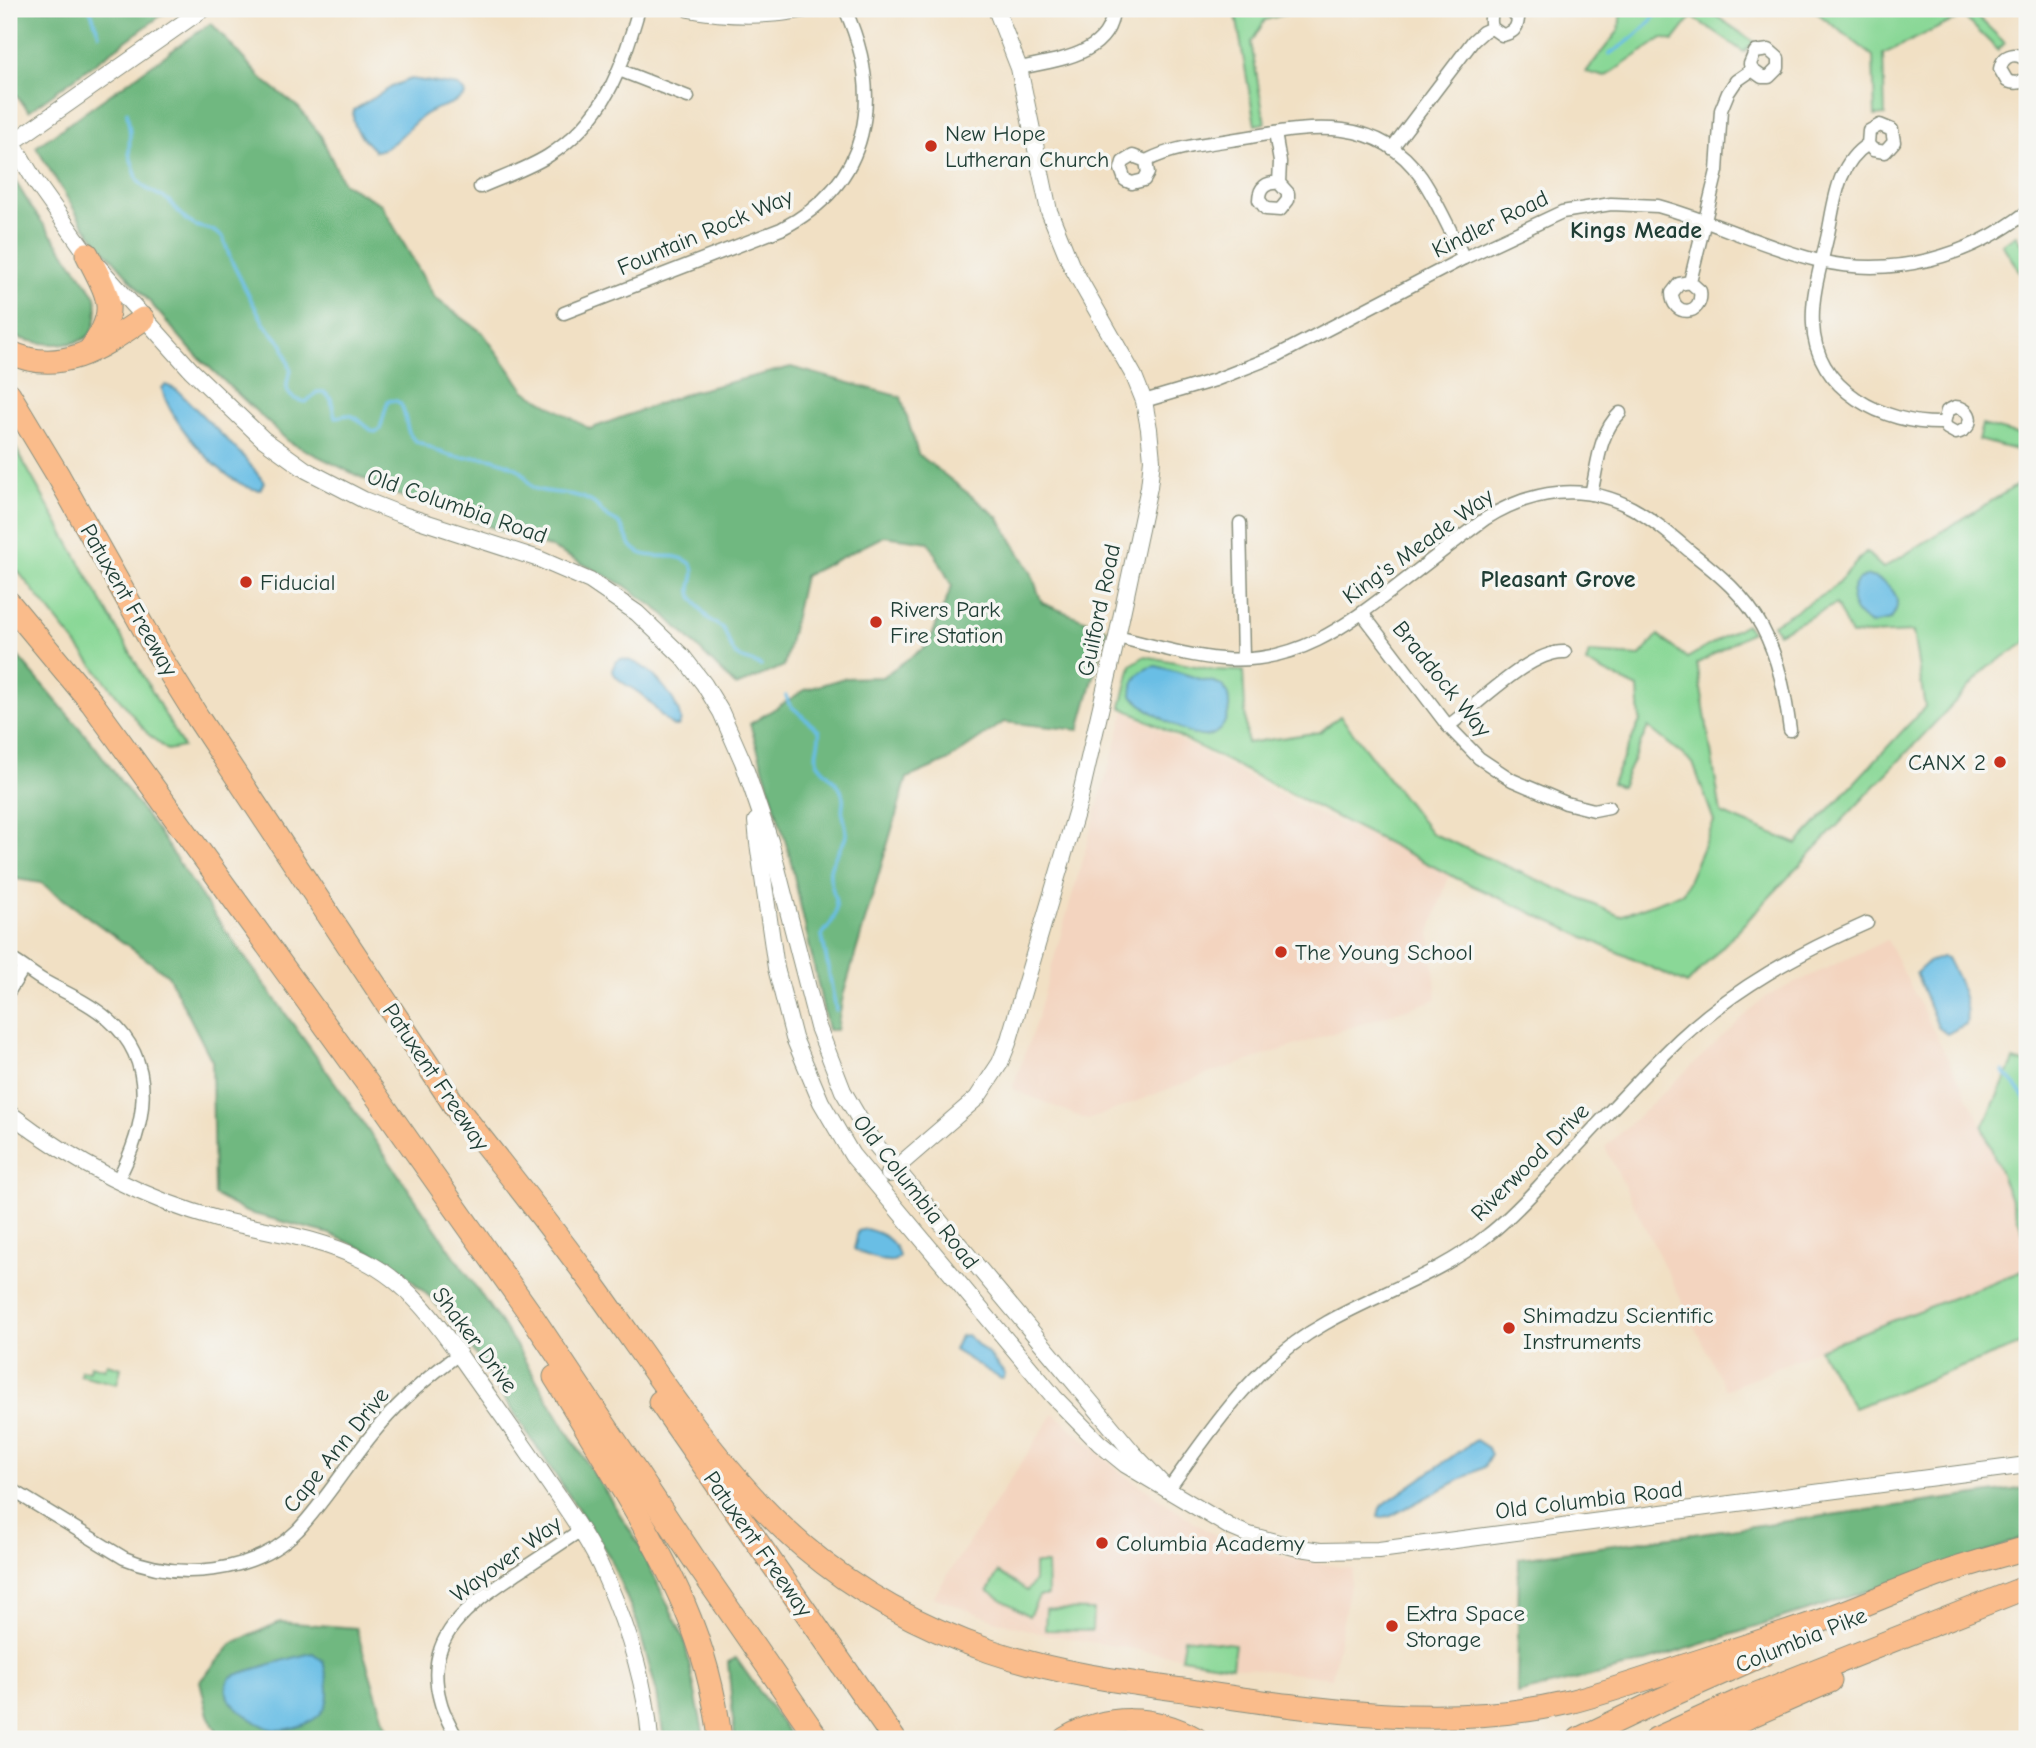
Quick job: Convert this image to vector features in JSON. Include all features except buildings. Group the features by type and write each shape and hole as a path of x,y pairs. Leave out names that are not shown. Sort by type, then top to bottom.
{"highway":[{"path":"86,355 103,331 109,305 87,254"},
{"path":"9,352 39,361 71,360 104,346 143,319"},
{"name":"Patuxent Freeway","path":"9,394 191,707 453,1103 894,1739"},
{"path":"9,603 92,703 374,1094 529,1312 818,1739"},
{"path":"374,1094 564,1391 669,1570 685,1602 702,1649 720,1739"},
{"path":"453,1103 583,1271 717,1454 768,1513 803,1547 875,1598 952,1637 1012,1658 1079,1674 1316,1708 1430,1716 1479,1715 1567,1702 1618,1688 1826,1619 1954,1569 2027,1549"},
{"name":"Columbia Pike","path":"1579,1739 1731,1668 2027,1549"},
{"path":"1706,1739 1750,1716 1901,1652 2027,1589"},
{"name":"Columbia Pike","path":"1656,1739 1744,1699 2027,1589"},
{"path":"1065,1739 1087,1728 1125,1720 1167,1725 1196,1739"}],"street":[{"path":"10,141 203,9"},
{"path":"480,187 527,167 569,141 598,111 619,70 639,9"},
{"path":"689,9 736,16 760,16 807,9"},
{"name":"Fountain Rock Way","path":"564,313 781,229 808,213 829,193 850,165 863,129 866,111 865,73 845,9"},
{"name":"Guilford Road","path":"876,1184 896,1170 977,1098 1000,1063 1078,806 1117,637 1149,487 1152,460 1144,401 1134,376 1084,289 1056,233 1041,182 1019,68 996,9"},
{"path":"1019,68 1090,49 1105,34 1113,9"},
{"path":"1496,9 1490,21 1492,28 1502,35 1514,31 1518,19 1511,9"},
{"path":"1392,148 1473,41 1492,28"},
{"path":"2027,61 2016,54 2005,58 2001,63 2002,76 2007,81 2023,79 2027,95"},
{"path":"619,70 688,97"},
{"path":"1689,282 1717,171 1721,110 1736,81 1752,70"},
{"path":"1146,162 1170,151 1308,127 1344,129 1373,138 1392,148 1413,166 1464,258"},
{"path":"1275,133 1280,162 1279,183"},
{"name":"Old Columbia Road","path":"10,141 87,254 143,319 246,426 306,470 351,494 397,513 539,559 590,581 637,613 683,657 704,684 735,740 769,841 808,995 828,1057 858,1118 896,1170 1134,1454 1168,1490"},
{"path":"1868,144 1855,152 1843,171 1813,304 1815,341 1819,357 1838,385 1852,397 1882,412 1912,420 1944,423"},
{"name":"Kindler Road","path":"1144,401 1215,380 1278,355 1535,223 1562,212 1585,207 1611,204 1647,205 1681,213 1823,262 1877,266 1906,265 1943,258 2000,232 2027,212"},
{"path":"1591,494 1606,433 1619,414"},
{"name":"King's Meade Way","path":"1117,637 1205,657 1260,658 1295,650 1332,633 1362,613 1507,505 1559,492 1591,494 1632,508 1651,520 1721,576 1745,603 1761,626 1777,663 1790,730"},
{"path":"1240,523 1242,659"},
{"name":"Braddock Way","path":"1362,613 1448,726 1479,758 1513,780 1582,808 1594,810 1609,807"},
{"path":"1448,726 1530,662 1554,652 1565,652"},
{"name":"Old Columbia Road","path":"755,804 776,968 794,1038 804,1065 838,1132 876,1184 1073,1418 1126,1465 1211,1517 1249,1535 1294,1547 1320,1551 1370,1551 2027,1465"},
{"name":"Riverwood Drive","path":"1168,1490 1236,1397 1281,1353 1325,1323 1433,1272 1487,1236 1546,1180 1647,1072 1706,1016 1771,970 1810,948 1867,923"},
{"path":"9,958 23,969 92,1007 119,1030 130,1045 141,1077 143,1110 134,1144 117,1181"},
{"path":"9,991 23,969"},
{"name":"Shaker Drive","path":"9,1113 60,1150 117,1181 191,1211 319,1241 366,1261 410,1293 430,1314 459,1354 581,1530 604,1574 629,1638 642,1687 650,1739"},
{"name":"Cape Ann Drive","path":"9,1488 124,1558 141,1565 172,1571 224,1567 256,1556 295,1532 381,1423 416,1388 459,1354"},
{"name":"Wayover Way","path":"457,1739 439,1698 438,1684 441,1651 451,1628 476,1600 581,1530"}],"shaded area":[{"path":"1125,711 1315,813 1451,870 1430,932 1437,999 1205,1075 1088,1120 1012,1089 1035,1025"},
{"path":"1887,940 1983,1127 2027,1242 2027,1269 1819,1349 1726,1390 1605,1147 1765,997"},
{"name":"Columbia Academy","path":"1054,1413 1122,1473 1204,1529 1273,1555 1353,1569 1332,1678 1248,1668 1043,1634 1000,1622 933,1597"}],"green space":[{"path":"9,9 170,9 29,111 9,87"},
{"path":"1235,9 1303,9 1265,20 1251,43 1265,123 1255,125"},
{"path":"1621,9 1706,9 1754,42 1744,52 1692,17 1673,41 1662,38 1605,77 1586,72 1619,30"},
{"path":"1812,9 1881,9 1886,12 1893,9 1977,9 1973,12 2005,43 1998,50 1963,16 1883,54 1885,115 1875,116 1873,56"},
{"path":"211,23 261,78 299,108 321,136 343,183 381,204 435,298 483,333 525,391 590,429 691,392 791,367 901,397 918,454 998,517 1031,572 1042,603 1107,629 1079,730 1004,722 947,761 907,778 843,996 837,1030 828,1030 789,853 750,724 805,690 844,678 882,677 928,645 952,586 929,542 884,536 804,576 784,666 736,686 664,614 624,585 552,548 395,494 289,442 192,351 85,227 36,147"},
{"path":"11,174 31,207 96,296 94,326 90,334 83,339 50,344 9,334"},
{"path":"2016,235 2027,253 2027,283 2002,244"},
{"path":"1982,425 2027,437 2027,453 1978,440"},
{"path":"9,436 183,747 167,750 147,733 9,560"},
{"path":"2027,479 2027,642 1987,668 1687,984 1458,879 1121,707 1131,665 1145,656 1215,670 1243,671 1247,743 1320,732 1340,716 1431,833 1620,916 1683,893 1714,821 1693,763 1648,727 1621,787 1612,783 1640,721 1638,688 1586,663 1589,653 1640,656 1658,635 1687,658 1746,624 1751,632 1697,664 1721,813 1797,844 1925,707 1913,632 1851,635 1836,604 1778,633 1773,624 1831,590 1866,552 1883,568"},
{"path":"9,646 94,745 161,836 515,1344 638,1543 684,1638 703,1739 664,1739 657,1693 637,1622 609,1556 468,1343 432,1299 389,1260 330,1234 246,1212 214,1195 212,1061 168,975 41,883 9,878"},
{"path":"2014,1060 2027,1064 2027,1242 1983,1127"},
{"path":"2027,1269 2027,1342 1854,1408 1819,1349"},
{"path":"107,1364 121,1368 117,1384 80,1375 81,1370 89,1371 90,1365 105,1369"},
{"path":"2027,1488 2027,1536 1972,1558 1636,1665 1517,1694 1519,1558"},
{"path":"1034,1564 1047,1564 1048,1596 1039,1596 1029,1616 988,1591 998,1572 1027,1591 1034,1581"},
{"path":"1046,1609 1093,1610 1092,1631 1045,1630"},
{"path":"280,1622 356,1628 384,1720 393,1739 220,1739 208,1715 200,1681 233,1643"},
{"path":"1184,1638 1235,1644 1232,1666 1181,1658"},
{"path":"736,1658 793,1739 735,1739 728,1662"}],"water":[{"path":"411,79 458,86 465,95 424,115 394,142 375,151 356,127 354,110 395,85"},
{"path":"166,385 177,390 243,456 264,482 260,490 247,487 231,478 200,450 166,401 162,388"},
{"path":"1868,576 1883,582 1894,592 1897,605 1890,620 1871,624 1860,616 1853,605 1854,586 1858,580"},
{"path":"620,659 630,661 650,672 667,690 681,720 678,726 669,723 642,695 618,678 612,670"},
{"path":"1156,666 1217,683 1225,689 1228,696 1228,713 1220,729 1207,736 1190,733 1167,722 1138,701 1132,695 1135,679 1141,672"},
{"path":"1947,958 1958,981 1967,1016 1966,1024 1947,1034 1938,1027 1916,973 1928,962"},
{"path":"866,1229 887,1238 895,1246 899,1257 893,1261 885,1261 854,1249 858,1231"},
{"path":"967,1335 990,1356 1005,1374 1004,1378 1001,1379 954,1350 960,1336"},
{"path":"1476,1440 1488,1448 1491,1455 1484,1467 1391,1516 1378,1516 1380,1508 1387,1502"},
{"path":"313,1653 323,1661 328,1694 322,1711 309,1722 292,1728 268,1728 246,1715 228,1698 227,1687 231,1677"}],"waterway":[{"path":"90,9 99,34"},
{"path":"1609,54 1637,34 1660,9"},
{"path":"127,112 129,153 138,181 168,200 186,220 223,237 230,258 265,325 283,345 291,371 287,383 290,395 306,402 317,392 324,392 331,399 335,417 352,416 375,432 380,429 388,401 395,401 403,409 412,438 418,442 452,456 499,460 521,472 535,488 578,496 592,502 619,524 629,543 640,553 682,558 692,565 693,598 705,615 722,628 737,656 761,666"},
{"path":"786,696 789,704 819,731 816,755 818,763 836,784 843,798 846,836 830,870 836,911 822,935 836,1010"},
{"path":"2003,1071 2023,1094 2027,1104"}],"place":[{"name":"New Hope Lutheran Church","path":"931,146"},
{"name":"Fiducial","path":"246,582"},
{"name":"Rivers Park Fire Station","path":"876,622"},
{"name":"CANX 2","path":"2000,762"},
{"name":"The Young School","path":"1281,952"},
{"name":"Shimadzu Scientific Instruments","path":"1509,1328"},
{"name":"Columbia Academy","path":"1102,1543"},
{"name":"Extra Space Storage","path":"1392,1626"}],"district":[{"name":"Kings Meade","path":"1636,230"},
{"name":"Pleasant Grove","path":"1558,579"}]}
